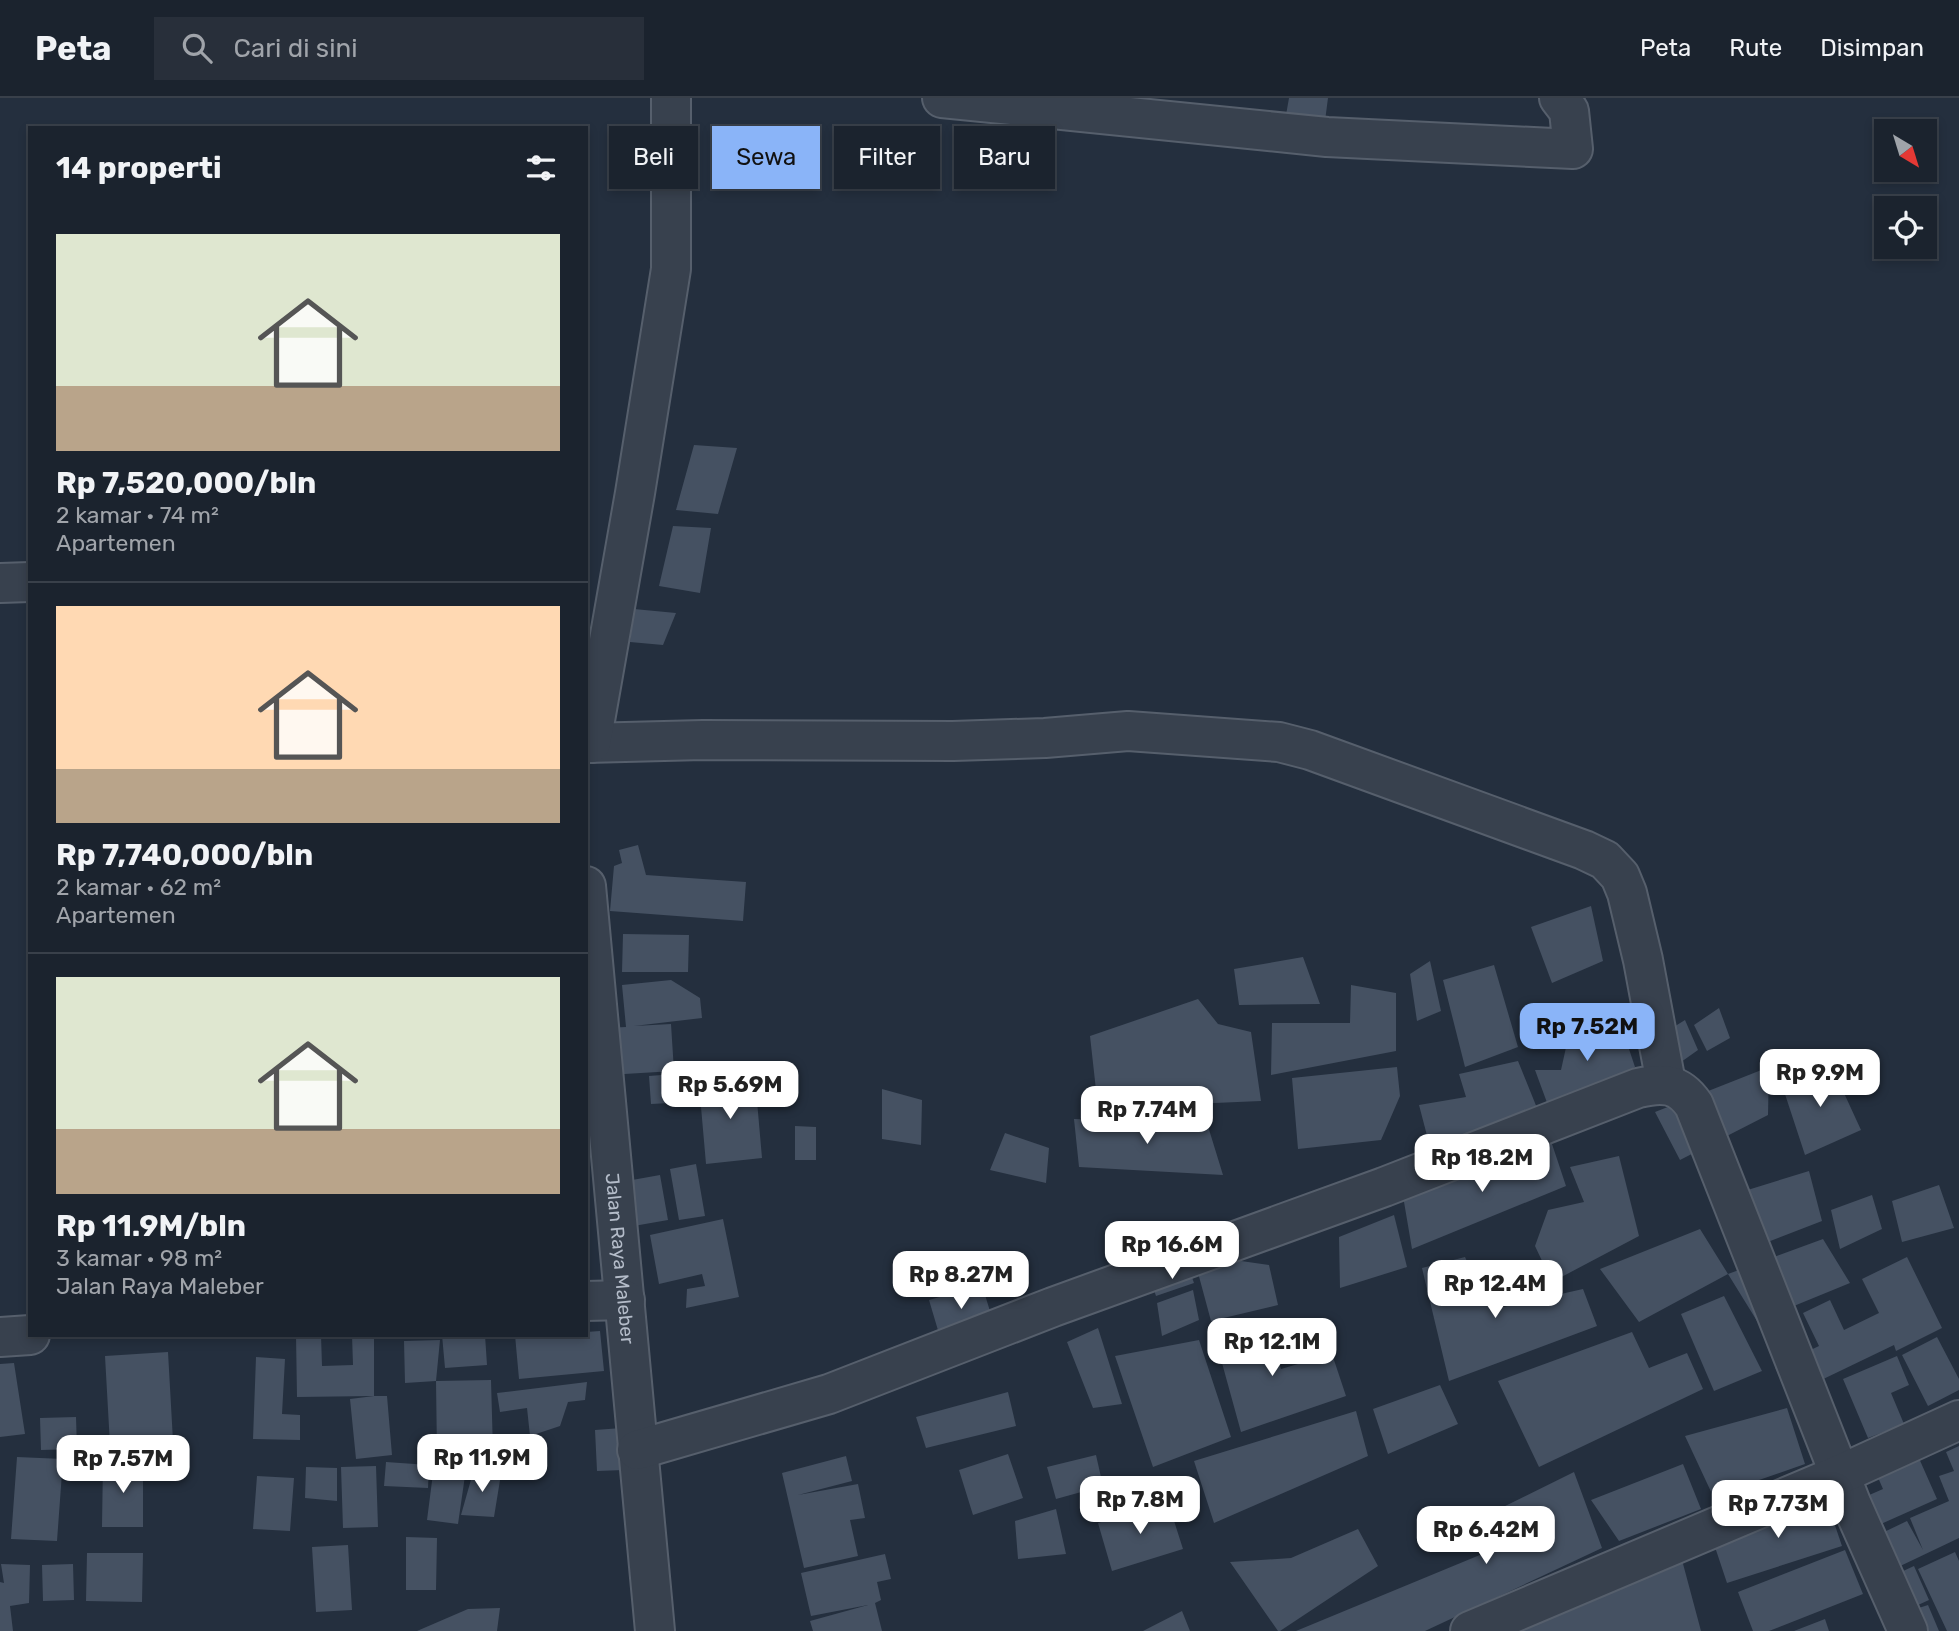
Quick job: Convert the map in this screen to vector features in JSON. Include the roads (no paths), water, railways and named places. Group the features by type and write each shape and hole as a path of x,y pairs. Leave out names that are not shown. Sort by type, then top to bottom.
{"street":[{"path":"671,98 671,269 589,743 703,740 953,741 1045,738 1128,731 1279,742 1310,750 1605,860 1620,876 1627,893 1643,960 1666,1083"},
{"path":"942,98 1327,137 1573,149 1569,111 1559,98"},
{"path":"0,583 28,582"},
{"name":"Jalan Raya Maleber","path":"588,907 654,1631"},
{"path":"637,1450 829,1394 1053,1307 1384,1187 1638,1088 1666,1083 1687,1095 1694,1105 1851,1503 1908,1631"},
{"path":"588,1301 625,1300"},
{"path":"0,1337 28,1335"},
{"path":"1470,1631 1841,1474 1959,1420"}]}
